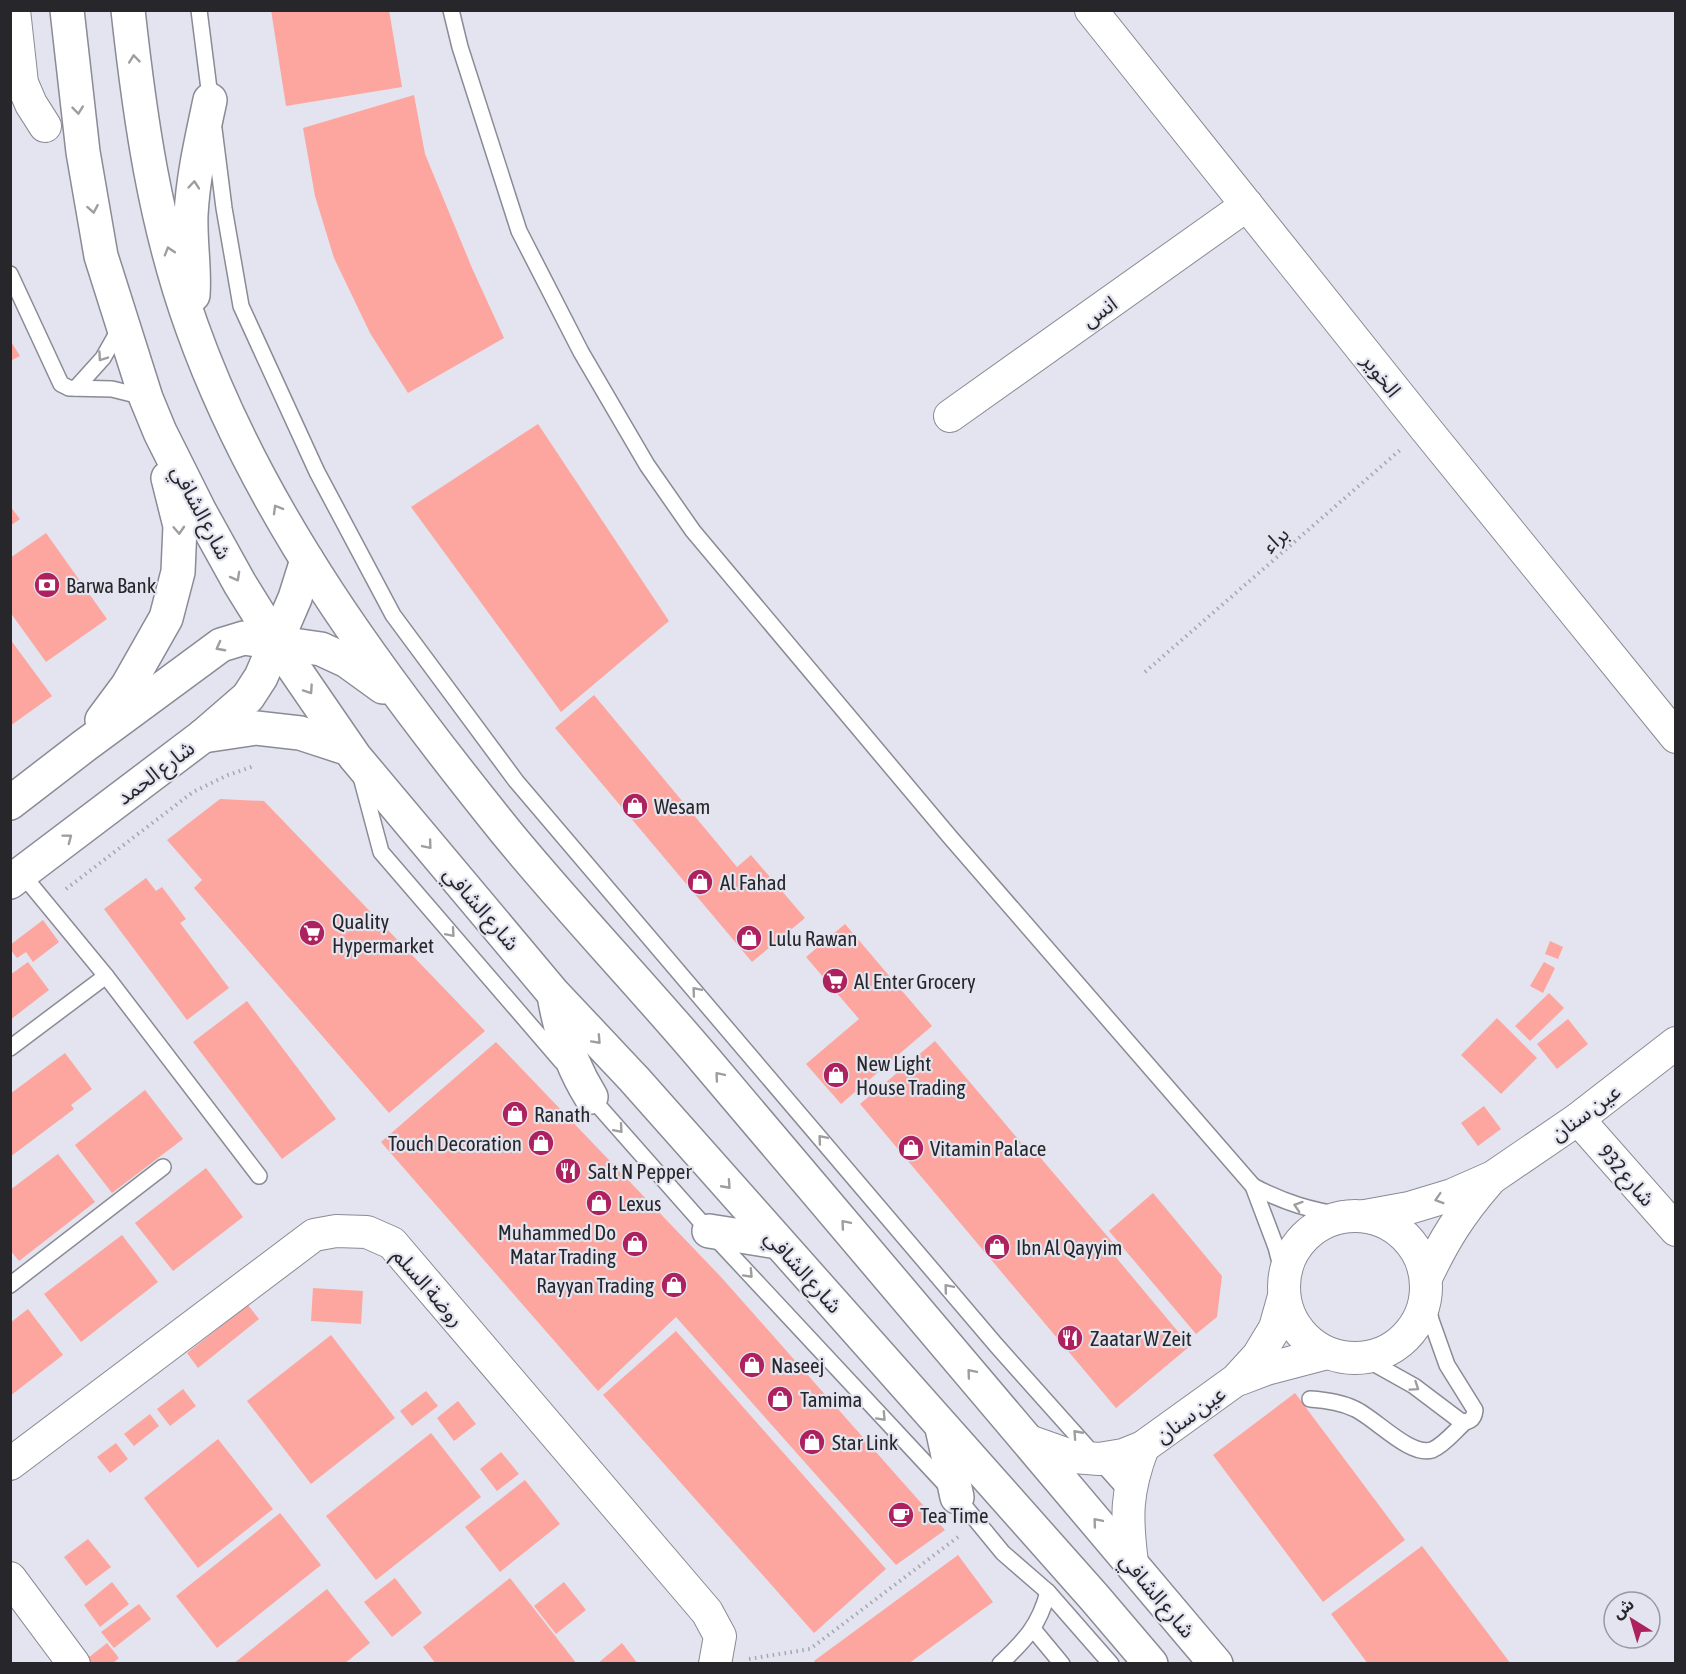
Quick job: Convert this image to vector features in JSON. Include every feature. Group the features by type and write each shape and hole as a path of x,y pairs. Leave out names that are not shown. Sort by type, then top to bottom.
{"main road":[{"name":"شارع الشافي","path":"67,10 83,152 101,256 146,398 160,432 205,521 276,642 352,753 553,993 634,1079 1151,1664"},
{"name":"شارع الشافي","path":"129,10 139,108 162,228 192,327 229,419 306,560 345,619 407,704 507,833 684,1035 1216,1664"},
{"path":"192,327 194,272 191,218 196,165 210,100"},
{"path":"84,746 128,685 166,618 178,572 180,526 160,432"},
{"name":"شارع الحمد","path":"16,878 203,736 248,697 261,676 295,598 306,560"},
{"path":"10,803 221,645 244,638 321,649 347,661 407,704"},
{"path":"203,736 256,729 300,734 352,753"},
{"path":"553,993 559,1025 580,1080 591,1097"},
{"path":"709,1231 778,1242"},
{"path":"941,1426 957,1497"}],"street":[{"path":"14,10 22,82 31,104 45,126"},
{"name":"الخوير","path":"1091,10 1425,428 1676,736"},
{"path":"10,115 27,118 45,126 68,139 83,152"},
{"name":"انس","path":"950,416 1247,205"},
{"name":"عين سنان","path":"1355,1216 1409,1208 1452,1195 1493,1177 1578,1119 1676,1043"},
{"name":"شارع 932","path":"1578,1119 1676,1230"},
{"name":"عين سنان","path":"1426,1288 1444,1241 1466,1207 1493,1177"},
{"path":"1355,1216 1383,1221 1399,1230 1412,1243 1421,1260 1426,1288 1421,1315 1412,1331 1382,1353 1364,1358 1345,1358 1327,1353 1311,1344 1298,1331 1289,1314 1284,1287 1289,1260 1312,1230 1328,1221 1355,1216"},
{"name":"روضة السلم","path":"10,1464 314,1234 336,1231 367,1232 392,1243 707,1612 720,1636 728,1662"},
{"name":"عين سنان","path":"1029,1441 1074,1457 1100,1459 1123,1455 1143,1447 1236,1380 1258,1356 1275,1328 1284,1287"},
{"name":"عين سنان","path":"1236,1380 1266,1369 1327,1353"},
{"name":"عين سنان","path":"1132,1563 1127,1522 1129,1494 1132,1475 1143,1447"},
{"path":"10,1578 74,1664"}],"lane":[{"path":"199,10 224,208 241,306 317,472 393,615 516,781 996,1345 1129,1494"},
{"path":"453,10 459,47 519,231 581,352 653,474 693,531 920,801 1253,1186 1276,1246 1284,1287"},
{"path":"10,274 61,384 69,388 112,389 146,398"},
{"path":"76,388 103,358 122,322"},
{"path":"352,753 381,852 709,1231 957,1497 1003,1554 1048,1592 1111,1664"},
{"path":"16,878 47,903 106,976 259,1176"},
{"path":"10,1048 106,976"},
{"path":"10,1285 163,1167"},
{"path":"1253,1186 1313,1211 1355,1216"},
{"path":"1310,1399 1340,1403 1354,1408 1407,1445 1423,1451 1432,1450 1464,1423 1470,1421 1474,1417 1475,1410 1447,1365 1431,1320 1426,1288"},
{"path":"1364,1358 1414,1386 1464,1423"},
{"path":"1000,1664 1033,1629 1042,1612 1048,1592"},
{"path":"1033,1629 1062,1664"}],"path":[{"name":"براء","path":"1145,672 1425,428"},
{"path":"47,903 193,792 228,775 259,764"},
{"path":"728,1662 810,1649 976,1523"}],"building":[{"path":"271,10 389,10 402,87 286,106"},
{"path":"414,95 425,154 504,338 408,393 370,333 334,258 315,196 303,128"},
{"path":"10,340 20,356 10,361"},
{"path":"538,424 669,621 561,712 411,507"},
{"path":"10,506 20,519 10,526"},
{"name":"Barwa Bank","path":"46,533 107,619 46,662 10,612 10,558"},
{"path":"10,639 52,696 10,726"},
{"path":"594,695 737,867 751,855 805,918 752,962 555,728"},
{"name":"Quality Hypermarket","path":"220,799 264,801 485,1031 389,1113 194,888 202,880 167,840"},
{"path":"146,878 156,891 162,887 186,919 180,923 229,988 187,1020 104,909"},
{"path":"43,920 59,942 33,962 26,952 17,958 10,949 10,945"},
{"path":"845,924 932,1026 841,1104 806,1064 859,1019 806,957"},
{"path":"1550,941 1563,947 1558,959 1545,954"},
{"path":"28,962 49,990 10,1020 10,975"},
{"path":"1544,962 1555,968 1543,993 1530,986"},
{"path":"1549,993 1564,1008 1530,1041 1515,1026"},
{"path":"247,1001 336,1119 282,1159 193,1042"},
{"path":"1497,1018 1537,1058 1501,1094 1461,1055"},
{"path":"1568,1019 1588,1044 1557,1069 1537,1044"},
{"path":"935,1041 1029,1152 1033,1149 1114,1244 1109,1249 1190,1346 1116,1408 860,1104"},
{"path":"496,1042 721,1277 945,1530 896,1565 676,1317 598,1391 381,1142"},
{"path":"65,1053 92,1089 71,1105 74,1109 10,1157 10,1094"},
{"path":"145,1090 183,1139 112,1193 75,1145"},
{"path":"1484,1106 1501,1129 1478,1146 1461,1123"},
{"path":"58,1154 95,1202 19,1261 10,1250 10,1190"},
{"path":"206,1168 243,1217 173,1271 135,1223"},
{"path":"1153,1193 1222,1276 1217,1317 1196,1334 1109,1231"},
{"path":"122,1235 158,1282 81,1342 44,1294"},
{"path":"313,1288 363,1291 361,1324 311,1321"},
{"path":"248,1305 259,1319 198,1368 187,1353"},
{"path":"28,1309 63,1355 10,1396 10,1323"},
{"path":"676,1331 886,1569 814,1633 603,1395"},
{"path":"331,1335 395,1418 311,1484 247,1401"},
{"path":"183,1389 196,1406 170,1426 157,1409"},
{"path":"426,1391 438,1406 412,1426 400,1411"},
{"path":"1295,1393 1405,1540 1323,1602 1213,1455"},
{"path":"458,1401 476,1424 454,1441 437,1418"},
{"path":"150,1414 159,1426 134,1446 124,1434"},
{"path":"431,1433 481,1497 376,1580 326,1516"},
{"path":"218,1439 273,1509 198,1568 144,1498"},
{"path":"116,1443 128,1459 110,1473 97,1457"},
{"path":"501,1452 519,1474 497,1491 480,1469"},
{"path":"525,1480 560,1524 500,1572 465,1527"},
{"path":"280,1513 321,1565 217,1648 176,1596"},
{"path":"88,1539 111,1567 86,1586 64,1557"},
{"path":"1422,1546 1511,1664 1368,1664 1331,1614"},
{"path":"958,1555 993,1602 908,1664 816,1664 814,1661"},
{"path":"395,1578 422,1613 392,1637 364,1602"},
{"path":"510,1578 577,1664 436,1664 423,1647"},
{"path":"112,1582 129,1604 100,1627 84,1605"},
{"path":"564,1582 586,1610 556,1634 534,1606"},
{"path":"327,1589 370,1643 344,1664 233,1664"},
{"path":"139,1604 151,1619 114,1648 101,1632"},
{"path":"107,1643 119,1658 112,1664 92,1664 88,1658"},
{"path":"622,1643 638,1664 597,1664"}],"place":[{"name":"Barwa Bank","path":"47,585"},
{"name":"Wesam","path":"635,806"},
{"name":"Al Fahad","path":"700,882"},
{"name":"Quality Hypermarket","path":"312,933"},
{"name":"Lulu Rawan","path":"749,938"},
{"name":"Al Enter Grocery","path":"835,981"},
{"name":"New Light House Trading","path":"836,1075"},
{"name":"Ranath","path":"515,1114"},
{"name":"Touch Decoration","path":"541,1143"},
{"name":"Vitamin Palace","path":"911,1148"},
{"name":"Salt N Pepper","path":"568,1171"},
{"name":"Lexus","path":"599,1203"},
{"name":"Muhammed Do Matar Trading","path":"635,1244"},
{"name":"Ibn Al Qayyim","path":"997,1247"},
{"name":"Rayyan Trading","path":"674,1285"},
{"name":"Zaatar W Zeit","path":"1070,1338"},
{"name":"Naseej","path":"752,1365"},
{"name":"Tamima","path":"780,1399"},
{"name":"Star Link","path":"812,1442"},
{"name":"Tea Time","path":"901,1515"}]}
